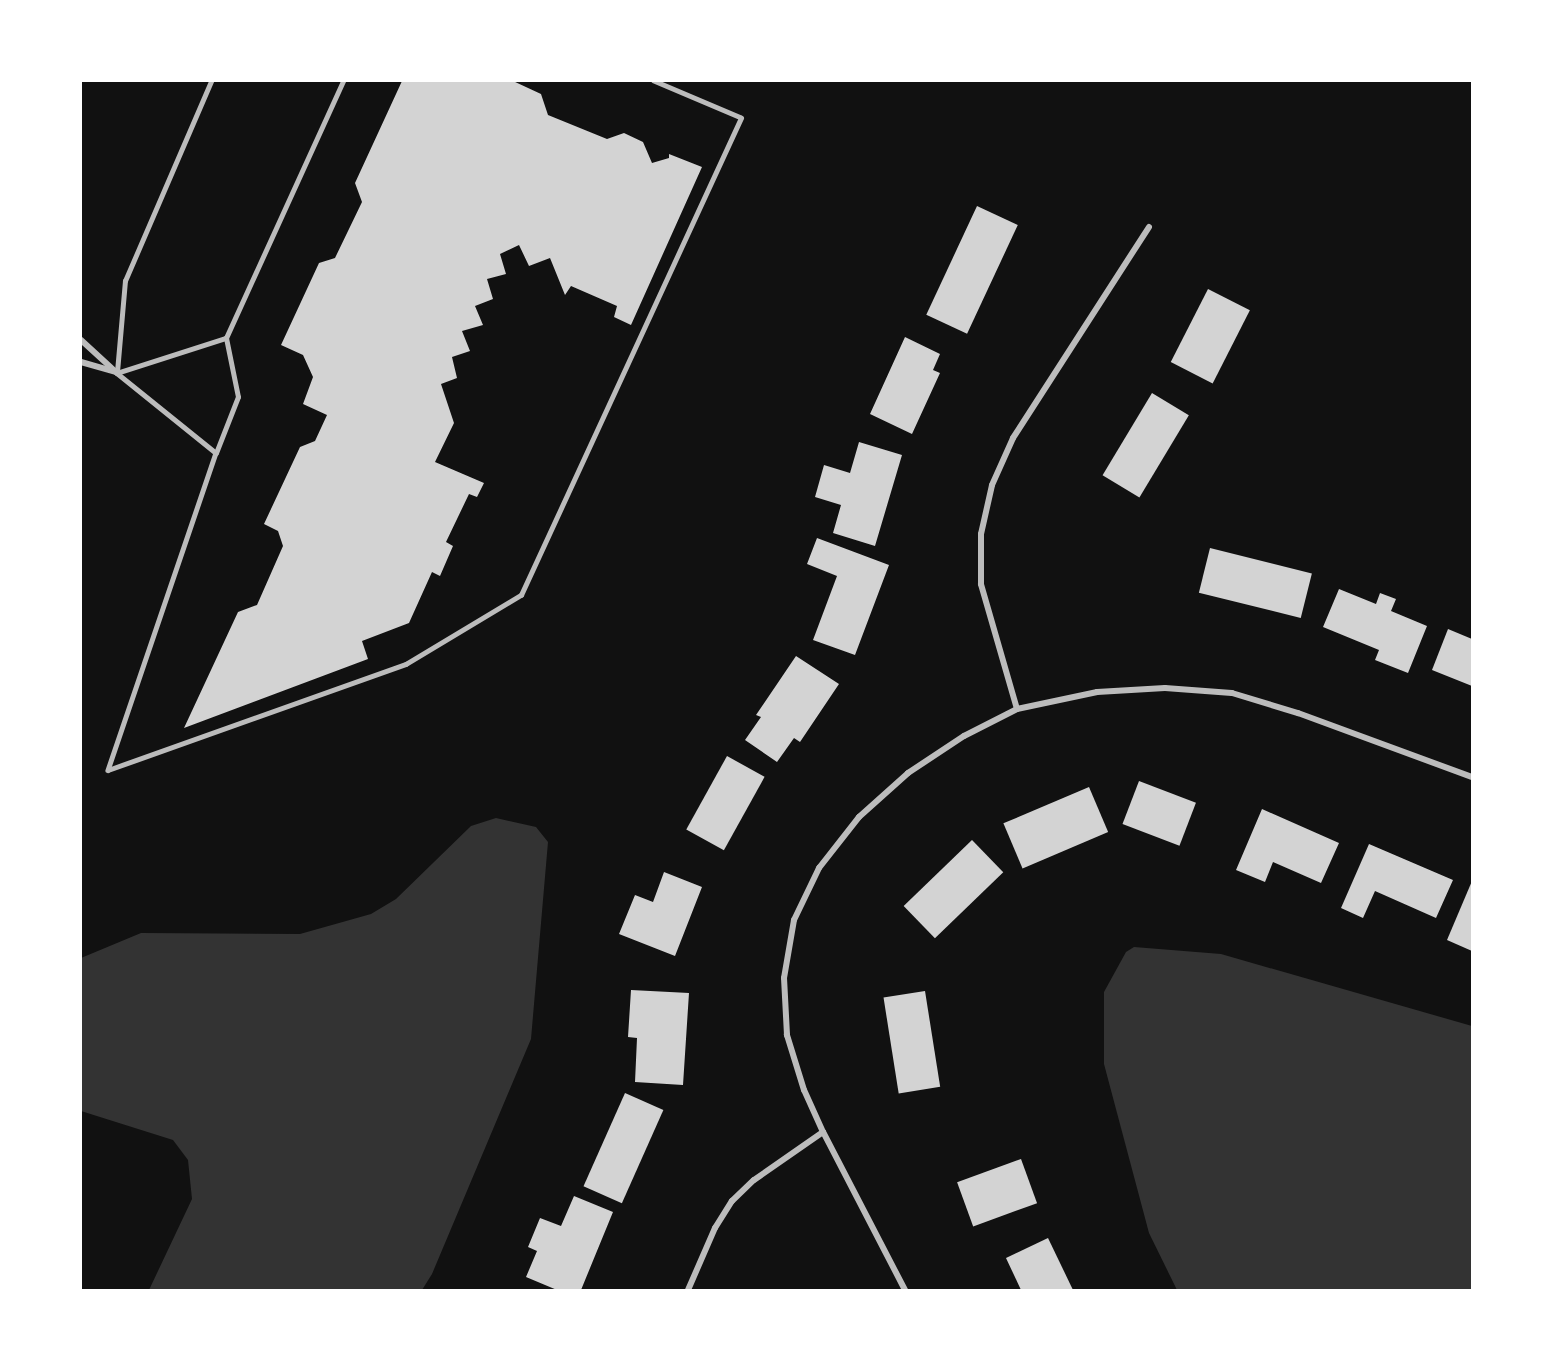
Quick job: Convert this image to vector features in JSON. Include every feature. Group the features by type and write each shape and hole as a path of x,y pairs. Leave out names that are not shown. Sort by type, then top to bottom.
{"street":[{"path":"1017,709 981,584 981,534 992,485 1012,438 1149,227"},
{"path":"81,340 117,373"},
{"path":"81,362 117,373"},
{"path":"905,1290 823,1132 804,1089 787,1035 784,978 794,920 819,868 859,818 908,773 964,736 1017,709 1097,692 1165,688 1233,693 1298,713 1472,777"},
{"path":"688,1290 715,1228 732,1201 763,1173 823,1132"}],"lane":[{"path":"117,373 125,281 211,81"},
{"path":"343,81 226,338 238,397 216,453 108,770 406,664 521,595 741,118 654,81"},
{"path":"117,373 226,338"},
{"path":"117,373 216,453"}],"shaded area":[{"path":"496,818 536,827 548,842 531,1039 432,1274 422,1290 149,1290 192,1199 188,1160 173,1140 81,1111 81,958 141,933 300,934 371,914 396,899 471,826"},
{"path":"1134,947 1221,954 1472,1026 1472,1290 1177,1290 1149,1233 1104,1064 1104,992 1126,952"}],"building":[{"path":"402,81 513,81 541,94 548,115 607,139 624,133 643,142 652,163 669,158 669,154 702,167 631,325 614,317 617,306 571,286 565,295 550,258 529,266 519,245 500,254 506,274 487,279 493,299 475,306 483,325 462,331 470,351 452,357 457,378 441,384 454,423 435,462 484,483 477,497 469,494 446,542 453,546 440,576 432,572 409,623 362,641 368,659 184,728 238,612 257,605 283,546 278,531 264,524 300,447 315,441 327,415 303,404 313,377 303,355 281,345 319,263 335,258 362,202 355,183"},
{"path":"977,206 1018,225 967,334 926,315"},
{"path":"1208,289 1250,310 1213,383 1171,362"},
{"path":"905,337 940,354 933,370 940,373 912,434 870,414"},
{"path":"1152,393 1189,415 1139,497 1103,475"},
{"path":"859,442 902,455 875,546 833,533 841,505 815,497 824,465 850,473"},
{"path":"817,538 889,565 855,655 813,640 837,576 807,564"},
{"path":"1210,548 1312,573 1301,618 1199,593"},
{"path":"1339,589 1376,604 1380,593 1396,599 1391,611 1427,626 1408,673 1375,660 1379,650 1323,627"},
{"path":"1448,629 1472,639 1472,686 1432,670"},
{"path":"796,656 839,684 800,742 794,738 777,762 745,740 761,717 756,715"},
{"path":"727,756 765,777 724,850 686,829"},
{"path":"1139,781 1196,803 1179,846 1123,824"},
{"path":"1089,787 1108,832 1023,868 1003,823"},
{"path":"1262,809 1339,843 1321,883 1273,862 1265,882 1236,870"},
{"path":"972,840 1003,872 935,938 904,906"},
{"path":"1369,844 1453,880 1436,918 1375,891 1363,918 1341,908"},
{"path":"664,872 702,887 675,956 619,934 635,895 653,902"},
{"path":"1472,881 1472,951 1447,940"},
{"path":"631,990 689,993 683,1085 635,1082 637,1038 628,1037"},
{"path":"925,991 940,1087 899,1093 884,998"},
{"path":"625,1093 663,1110 622,1203 584,1186"},
{"path":"1021,1159 1037,1203 973,1226 957,1182"},
{"path":"574,1196 613,1212 581,1290 557,1290 526,1277 537,1251 528,1247 540,1218 561,1226"},
{"path":"1048,1238 1073,1290 1021,1290 1006,1258"}]}
